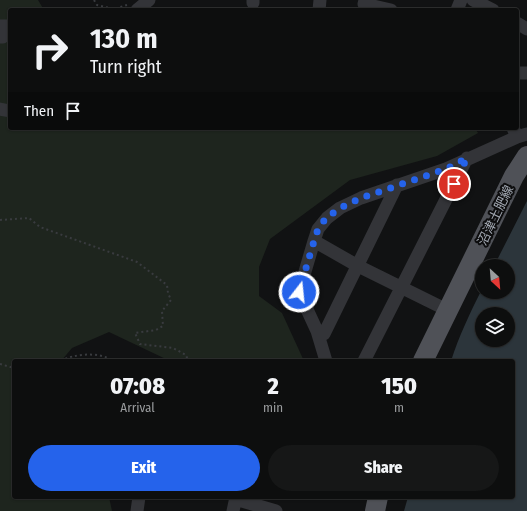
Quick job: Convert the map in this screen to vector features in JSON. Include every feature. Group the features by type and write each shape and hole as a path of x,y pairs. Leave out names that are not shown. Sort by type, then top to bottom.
{"main road":[{"name":"沼津土肥線","path":"424,359 514,176 527,156"},
{"path":"375,511 378,499"}],"street":[{"path":"135,6 149,0"},
{"path":"365,0 364,4 380,8"},
{"path":"473,0 489,8"},
{"path":"325,359 317,331 299,292 318,229 326,218 340,208 361,198 446,169 519,133"},
{"path":"365,359 467,158"},
{"path":"317,331 324,334 398,186"},
{"path":"314,241 358,266 447,310"},
{"path":"137,511 139,499"},
{"path":"235,502 276,511"}],"path":[{"path":"94,0 97,5 110,8"},
{"path":"121,8 135,6"},
{"path":"0,220 29,218 40,227 137,262 167,285 171,300 162,311 163,326 156,330 135,333 140,344 173,348 186,355 187,359"},
{"path":"64,359 96,354 109,359"},
{"path":"0,364 12,367"}],"shaded area":[{"path":"0,0 38,0 43,8 8,8 8,130 476,130 478,133 437,156 350,180 270,239 259,267 259,296 282,313 303,359 166,359 109,332 72,348 63,359 12,359 12,499 109,499 112,511 0,511"},
{"path":"527,201 527,511 404,511 407,499 515,499 515,359 452,359 477,299 515,299 515,259 498,259"}],"route":[{"path":"299,292 318,229 326,218 340,208 361,198 446,169 467,158 454,184"}]}
